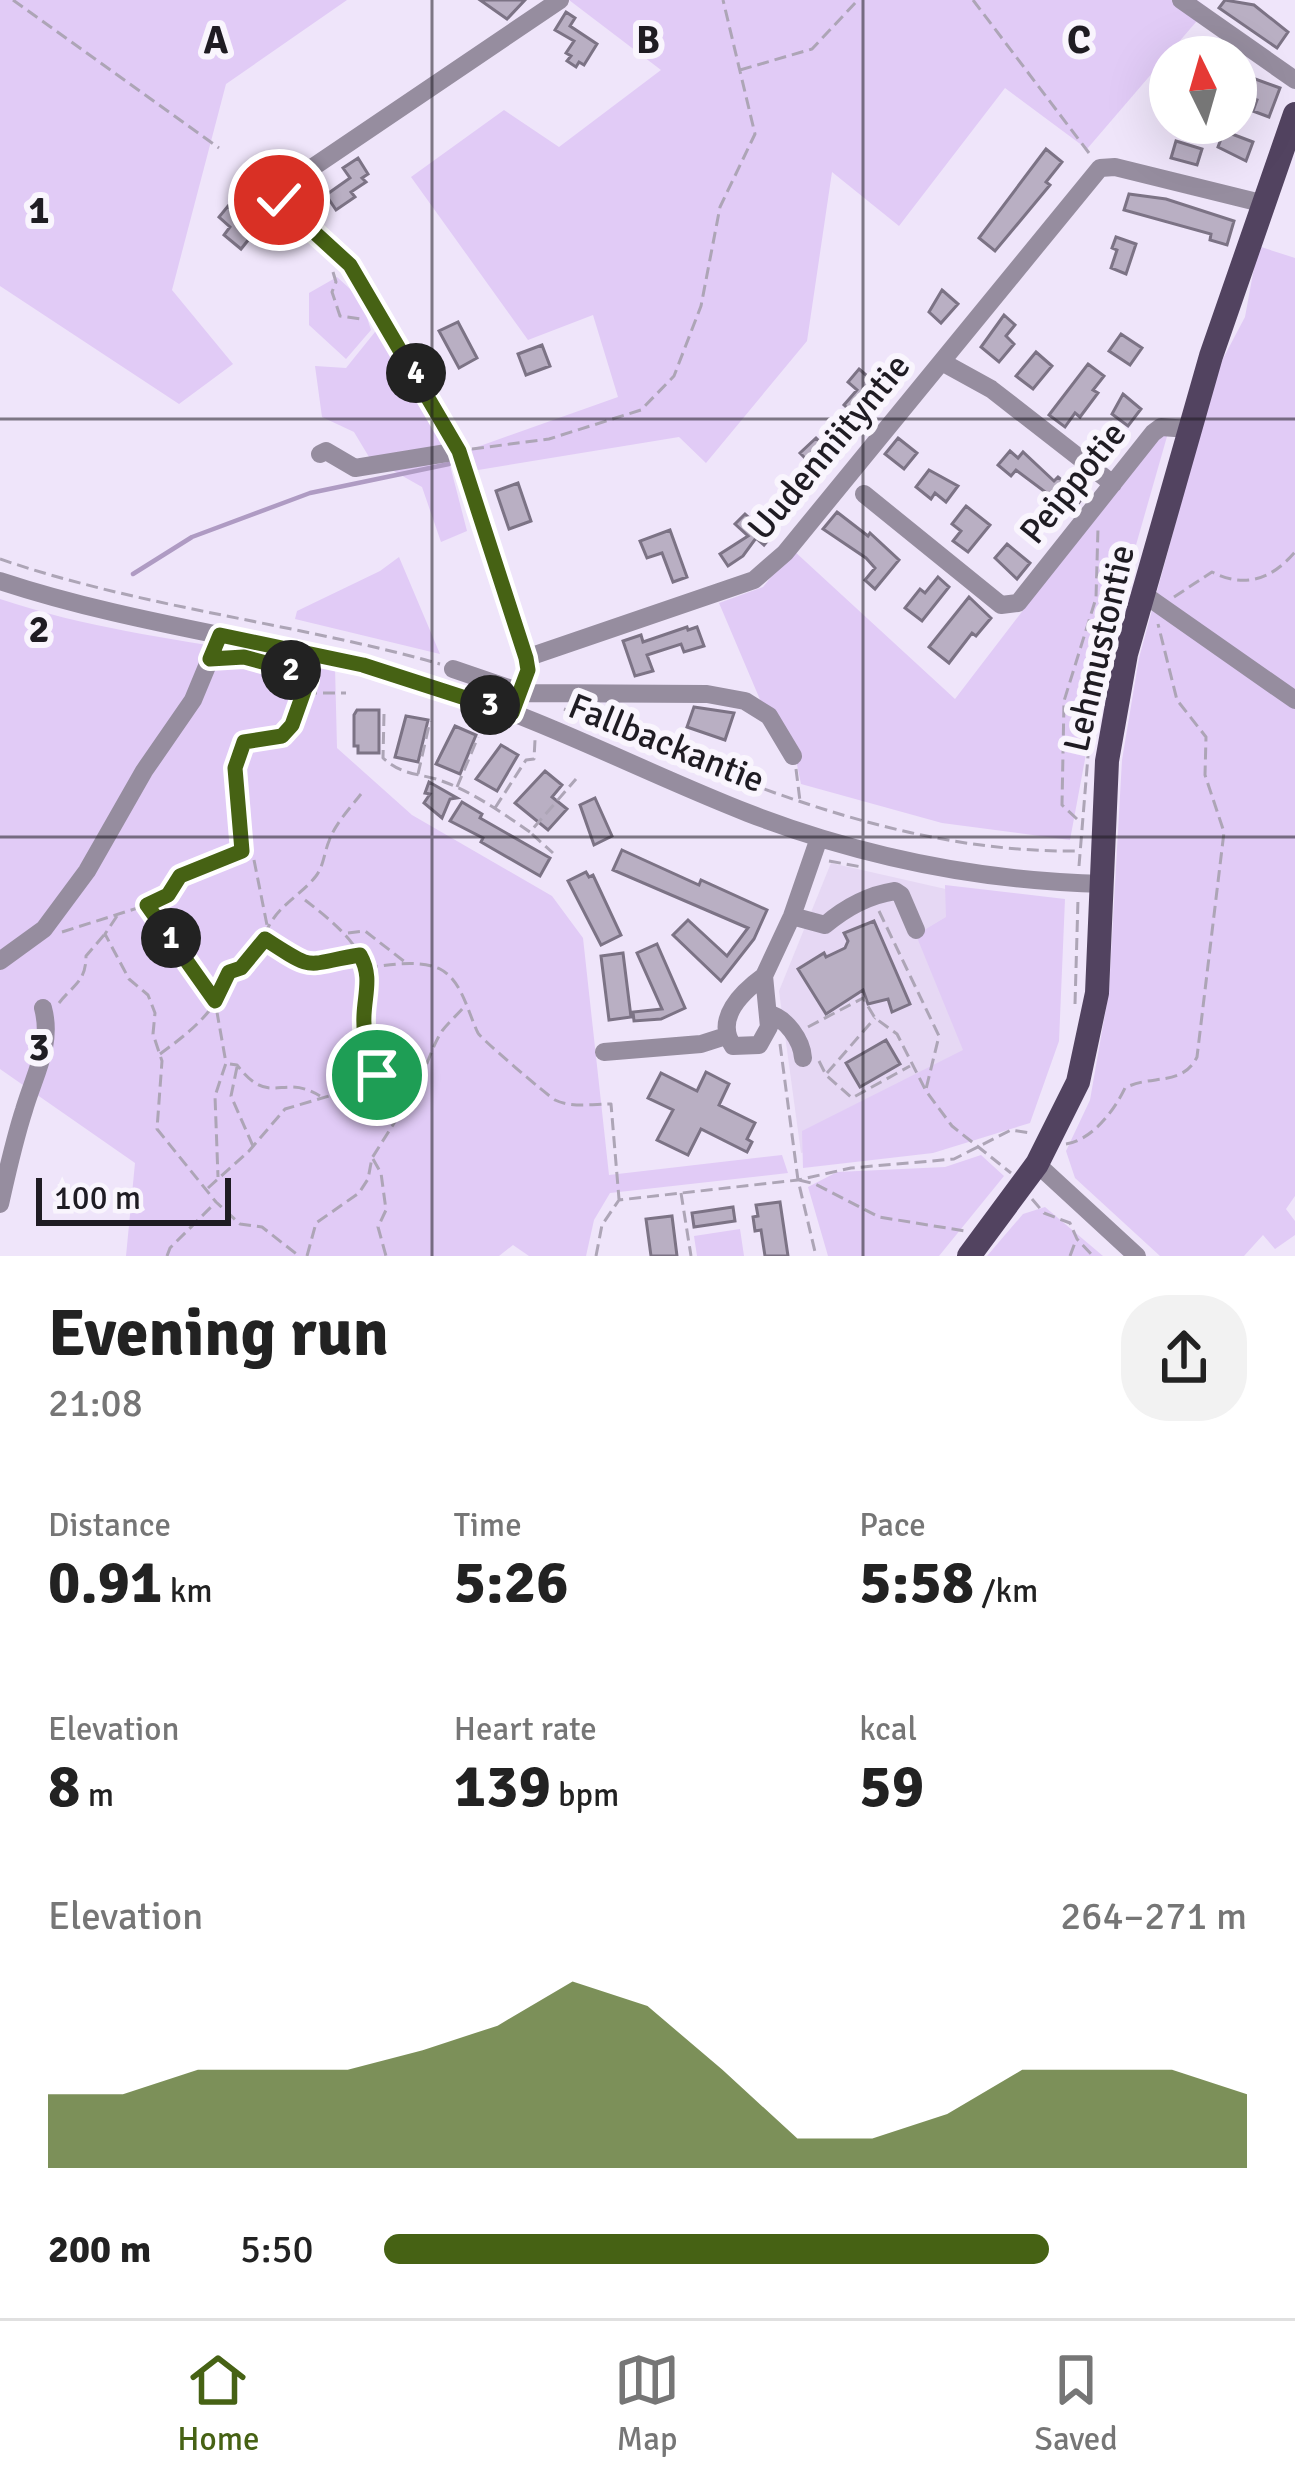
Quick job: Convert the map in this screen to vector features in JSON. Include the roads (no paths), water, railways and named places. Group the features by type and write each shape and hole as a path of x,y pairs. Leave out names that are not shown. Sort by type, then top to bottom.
{"main road":[{"name":"Lehmustontie","path":"964,1243 1024,1174 1078,1082 1097,993 1106,761 1126,654 1154,601 1189,429 1261,202 1295,114"}],"street":[{"path":"512,713 523,693 526,658 459,451 350,265 279,200 291,182 560,0"},
{"path":"1181,0 1295,80"},
{"name":"Uudenniityntie","path":"526,658 754,580 784,553 1096,171 1115,167 1261,202"},
{"path":"942,362 991,389 1113,484"},
{"name":"Peippotie","path":"864,494 1001,605 1018,603 1161,427 1189,429"},
{"path":"320,454 326,452 355,468 459,451"},
{"name":"Fallbackantie","path":"0,580 82,605 363,665 512,713 819,838 941,869 1017,880 1104,884"},
{"path":"1154,601 1295,700"},
{"path":"0,961 44,928 87,871 144,771 193,700 220,635"},
{"path":"453,668 523,693 707,694 745,701 770,716 793,756"},
{"path":"764,976 772,1015 769,1027 759,1046 733,1046 726,1036 725,1019 750,986 764,976 792,916 819,838"},
{"path":"792,916 826,925 872,896 895,891 916,930"},
{"path":"0,1204 24,1109 45,1050 44,1014"},
{"path":"772,1015 807,1053"},
{"path":"604,1052 701,1044 726,1036"},
{"path":"1024,1174 1137,1256"}],"waterway":[{"path":"133,574 192,537 310,493 449,464"}]}
